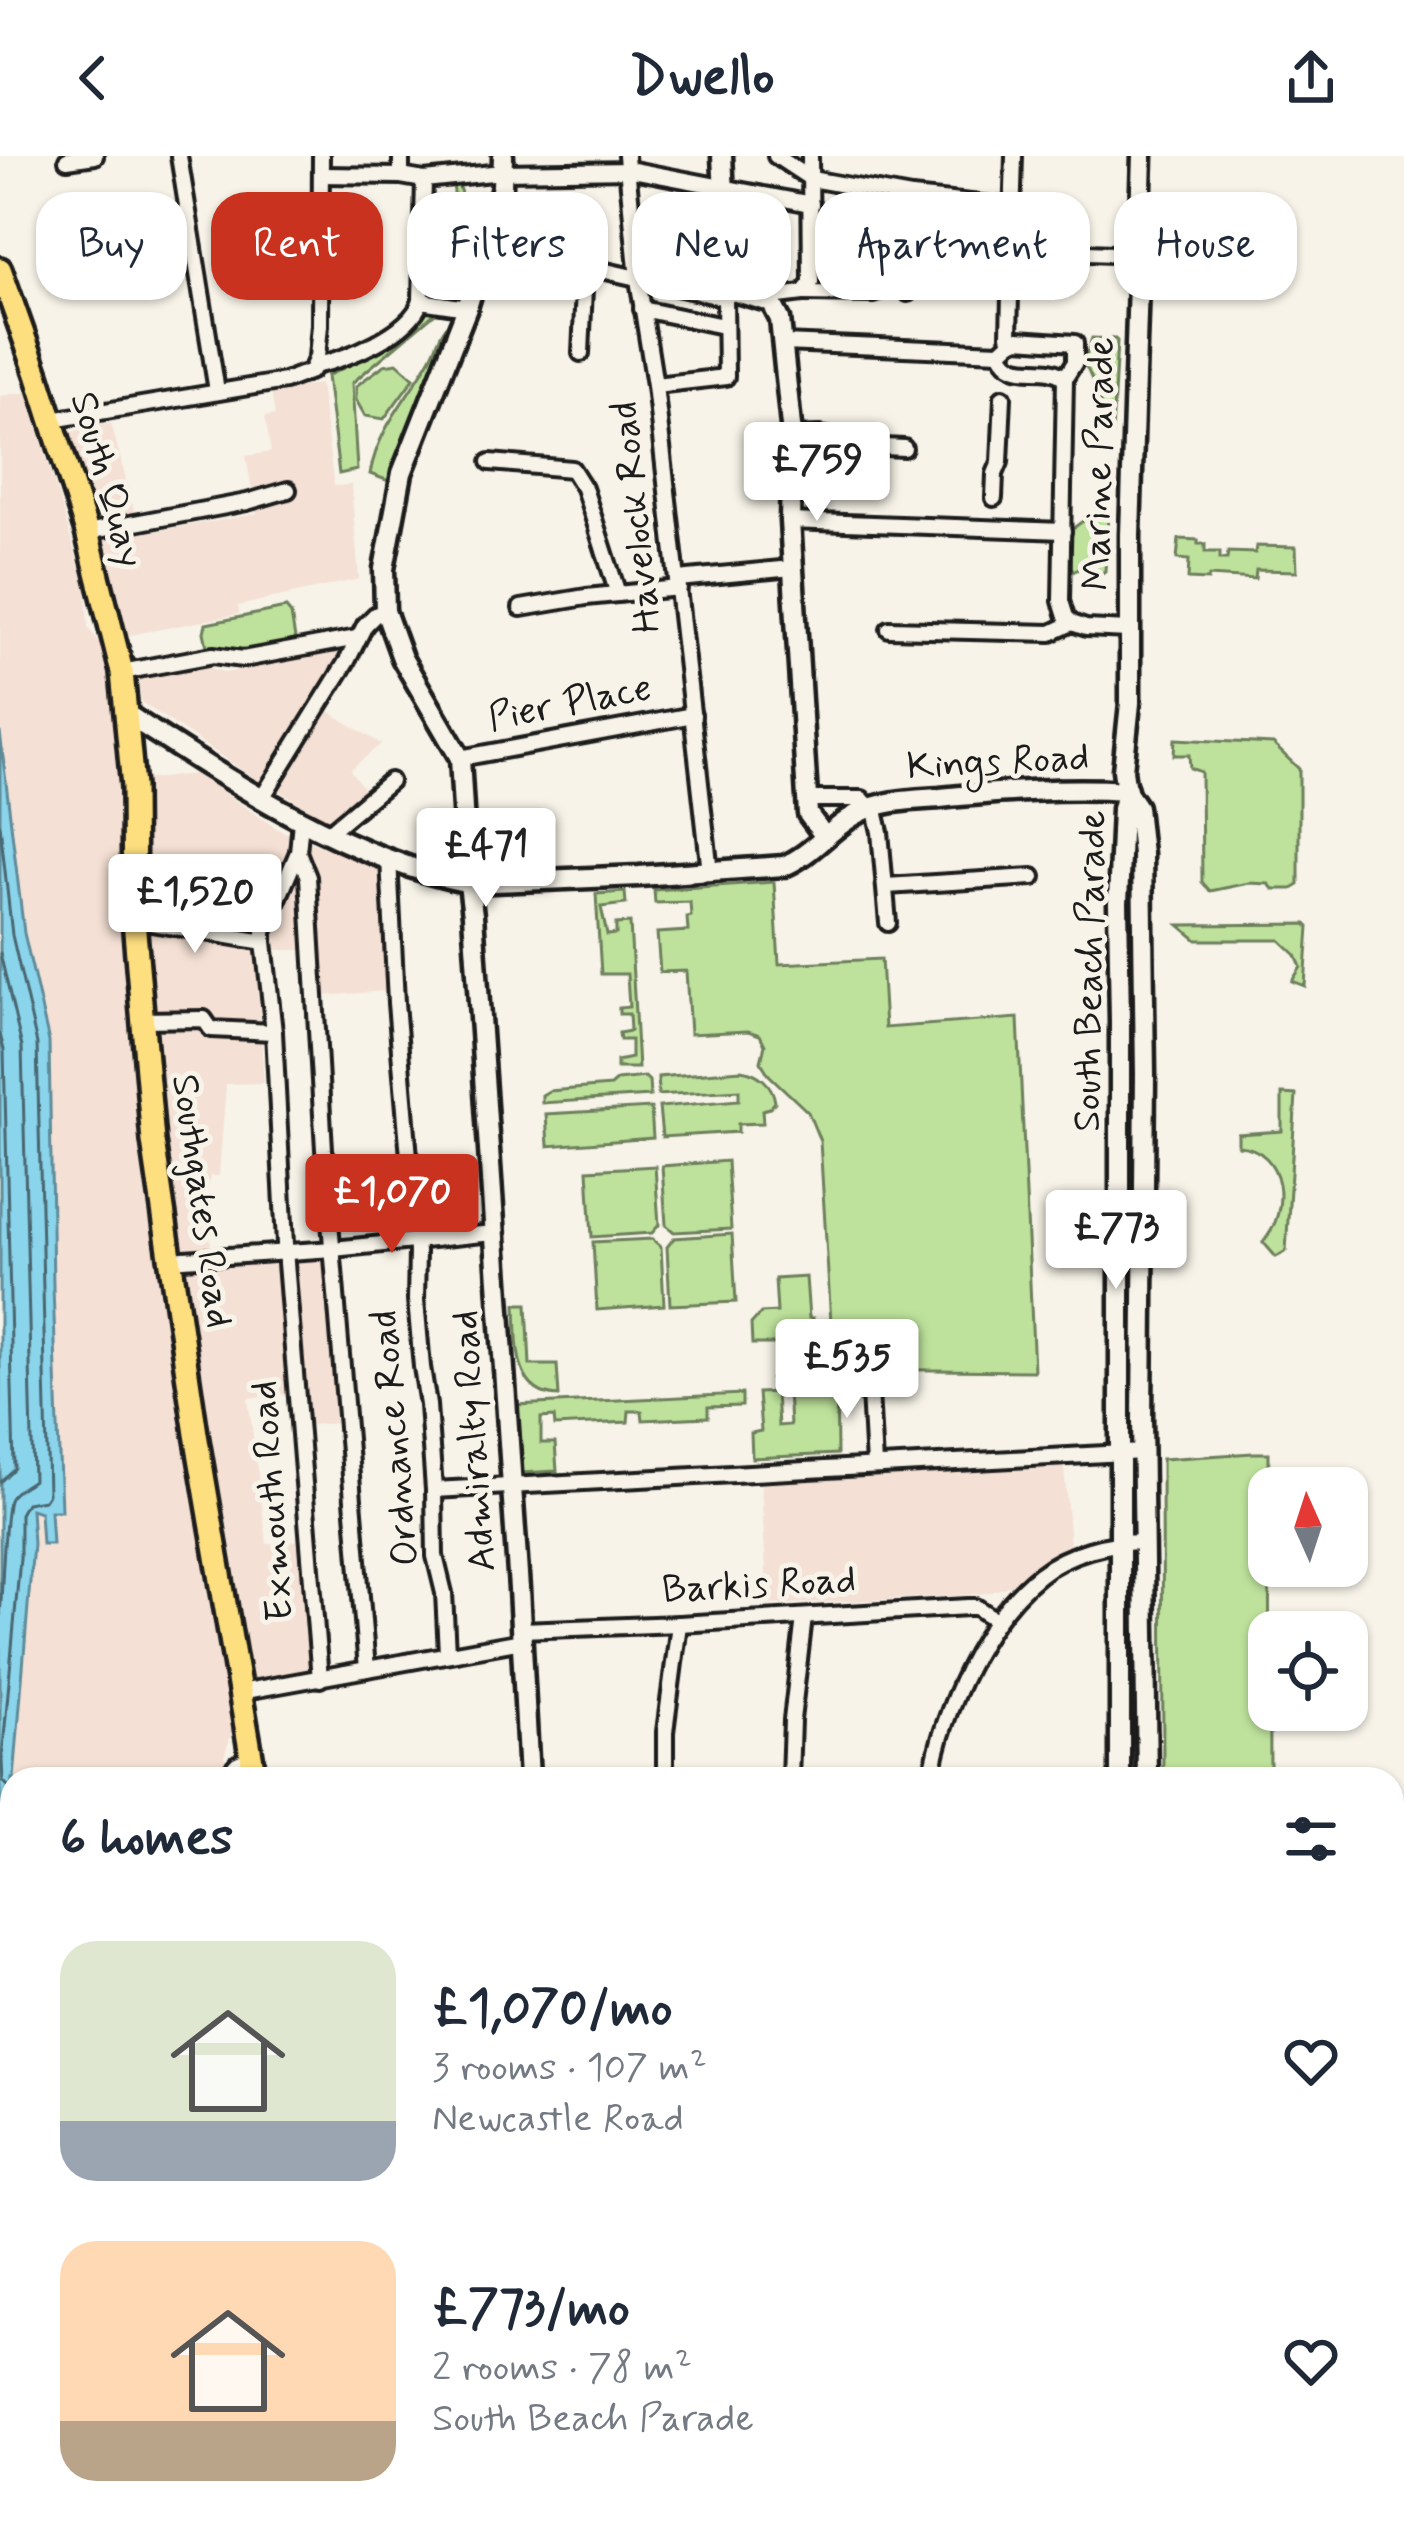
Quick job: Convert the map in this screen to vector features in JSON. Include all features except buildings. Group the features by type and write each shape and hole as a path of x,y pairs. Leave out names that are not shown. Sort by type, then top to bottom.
{"main road":[{"name":"South Quay","path":"0,269 87,532 128,715"},
{"name":"Southgates Road","path":"128,715 134,920 153,1141 253,1767"}],"street":[{"path":"67,160 95,156"},
{"path":"179,156 217,391"},
{"path":"52,420 304,376 315,361 320,325 321,156"},
{"path":"400,176 401,156"},
{"path":"722,156 724,192"},
{"path":"776,156 811,179 883,192"},
{"path":"803,293 812,284 810,156"},
{"path":"1013,192 1014,156"},
{"name":"Marine Parade","path":"1141,192 1142,156"},
{"path":"321,175 424,180 502,164 626,163 812,204"},
{"name":"Havelock Road","path":"626,163 632,221"},
{"path":"315,361 339,359 382,339 413,317 422,302 424,180"},
{"path":"791,294 874,294 875,248 811,239"},
{"path":"187,250 194,249"},
{"path":"460,758 402,658 385,611 384,569 398,488 470,300"},
{"path":"581,352 584,300"},
{"name":"Havelock Road","path":"641,300 655,385 710,872"},
{"path":"655,385 726,376 723,326 728,300"},
{"path":"767,300 780,319 792,436 790,521 808,814 825,837"},
{"path":"992,528 1010,300"},
{"name":"Marine Parade","path":"1126,791 1138,300"},
{"path":"422,302 467,308"},
{"path":"642,309 723,326"},
{"path":"1006,353 1018,339 1075,343 1076,362 1065,378 1061,601 1072,623 1129,630"},
{"path":"783,343 1006,353"},
{"path":"1006,353 1014,369 1057,371 1065,378"},
{"path":"792,436 820,435 845,445 904,448"},
{"path":"490,462 572,470 584,488 618,594"},
{"path":"87,532 288,490"},
{"path":"790,521 1063,530"},
{"path":"521,608 792,568"},
{"path":"262,798 357,638 375,615 385,611"},
{"path":"889,629 1051,633 1072,623"},
{"path":"122,672 213,655 243,659 357,638"},
{"path":"128,715 302,821 389,858 470,883 788,865 839,824 872,807 888,923"},
{"name":"Pier Place","path":"460,758 693,715"},
{"name":"Admiralty Road","path":"460,758 528,1767"},
{"path":"328,833 390,782"},
{"name":"Kings Road","path":"807,799 862,799 872,807 980,794 1126,791"},
{"name":"South Beach Parade","path":"1120,1767 1118,903 1121,809 1126,791"},
{"name":"South Beach Parade","path":"1126,791 1136,807 1142,854 1147,1767"},
{"name":"Exmouth Road","path":"302,821 298,852 264,942 320,1679"},
{"path":"298,852 308,877 368,1669"},
{"name":"Ordnance Road","path":"389,858 416,1239 416,1300 447,1653"},
{"path":"886,886 1033,877"},
{"path":"134,920 264,942"},
{"path":"142,1020 204,1019 211,1029 274,1032"},
{"path":"169,1260 494,1233"},
{"path":"869,1374 874,1465"},
{"path":"434,1490 1143,1452"},
{"path":"933,1767 964,1678 996,1620 1040,1574 1060,1561 1120,1542 1145,1542"},
{"name":"Barkis Road","path":"240,1693 521,1636 968,1606 996,1620"},
{"path":"790,1767 804,1617"},
{"path":"665,1767 679,1624"}],"shaded area":[{"path":"320,384 334,486 351,485 359,579 238,606 239,614 125,636 67,433 111,423 140,534 256,514 246,456 271,452 265,417 275,415 271,391"},
{"path":"27,392 86,589 88,627 99,642 113,697 126,824 133,1068 189,1477 231,1698 234,1726 224,1756 228,1767 15,1767 33,1544 31,1509 40,1512 43,1544 53,1543 50,1511 61,1510 49,1042 24,933 0,732 0,396"},
{"path":"339,649 329,676 260,782 141,702 138,676 202,665 226,673"},
{"path":"327,710 381,744 350,770 371,799 336,826 277,789"},
{"path":"196,774 279,830 383,870 386,991 321,996 315,950 276,950 274,934 258,927 195,917 149,903 142,780"},
{"path":"144,932 256,951 264,1083 226,1084 219,1176 210,1176 207,1200 211,1245 179,1250 157,1101"},
{"path":"330,1259 343,1423 306,1425 302,1392 248,1398 267,1544 303,1540 311,1668 245,1682 186,1273 189,1269"},
{"path":"1064,1466 1070,1546 1011,1585 988,1593 768,1605 761,1484"}],"green space":[{"path":"426,308 440,309 352,383 357,470 339,474 327,376 373,354 420,319"},
{"path":"456,318 389,481 370,474 387,427 443,331"},
{"path":"1092,338 1117,341 1112,433 1105,426 1098,393 1084,362"},
{"path":"397,363 414,378 384,419 365,416 356,400 356,386 384,365"},
{"path":"1096,517 1108,518 1105,571 1074,571 1072,529"},
{"path":"1179,539 1198,540 1205,544 1205,552 1220,552 1220,559 1227,559 1228,552 1255,553 1256,546 1296,547 1297,571 1256,570 1255,579 1188,579 1189,560 1177,559"},
{"path":"286,608 296,645 242,655 208,651 206,624"},
{"path":"1175,739 1273,744 1299,769 1299,885 1273,889 1269,884 1249,883 1210,891 1202,882 1201,772 1190,768 1189,755 1174,755"},
{"path":"774,882 779,964 881,959 885,1028 1018,1018 1034,1371 836,1369 837,1454 752,1458 751,1433 761,1431 758,1393 776,1392 778,1426 790,1425 788,1391 814,1382 822,1369 825,1341 832,1340 820,1141 808,1112 761,1062 765,1045 760,1035 748,1031 690,1034 686,971 660,972 657,933 688,931 690,902 655,903 654,890"},
{"path":"625,892 626,904 601,907 607,935 616,934 616,924 630,923 638,1068 617,1068 617,1061 631,1058 631,1040 620,1040 619,1033 630,1031 629,1014 619,1014 619,1008 629,1007 627,974 601,974 596,894"},
{"path":"1306,924 1305,986 1292,981 1301,967 1280,940 1197,940 1179,925"},
{"path":"741,1070 759,1076 771,1090 775,1102 762,1110 763,1123 738,1124 738,1132 662,1137 659,1107 739,1100 739,1090 658,1095 658,1077"},
{"path":"645,1077 650,1096 542,1103 542,1095 549,1091 610,1086 617,1080"},
{"path":"1282,1094 1296,1095 1286,1251 1276,1257 1263,1242 1272,1230 1280,1200 1275,1170 1254,1150 1238,1146 1238,1134 1282,1131"},
{"path":"651,1108 653,1138 548,1146 546,1114"},
{"path":"727,1161 731,1229 674,1232 666,1225 662,1166"},
{"path":"655,1166 659,1225 652,1233 592,1237 588,1170"},
{"path":"732,1234 736,1302 670,1305 667,1247 674,1238"},
{"path":"652,1239 661,1247 664,1305 597,1310 593,1242"},
{"path":"806,1277 817,1357 814,1368 796,1382 771,1383 771,1379 784,1378 781,1344 752,1344 751,1324 761,1313 777,1312 775,1279"},
{"path":"516,1304 527,1304 530,1365 557,1365 559,1396 543,1393 525,1375"},
{"path":"742,1394 742,1406 708,1407 708,1417 643,1420 642,1411 629,1411 628,1422 555,1426 554,1417 541,1418 541,1443 555,1443 557,1471 520,1473 516,1405"},
{"path":"1269,1453 1269,1467 1248,1467 1248,1587 1269,1587 1269,1611 1248,1611 1248,1731 1270,1731 1270,1767 1163,1767 1162,1459"}],"water":[{"path":"0,732 24,933 49,1042 61,1511 50,1511 52,1544 42,1544 40,1512 31,1509 33,1544 15,1767 0,1767"}]}
